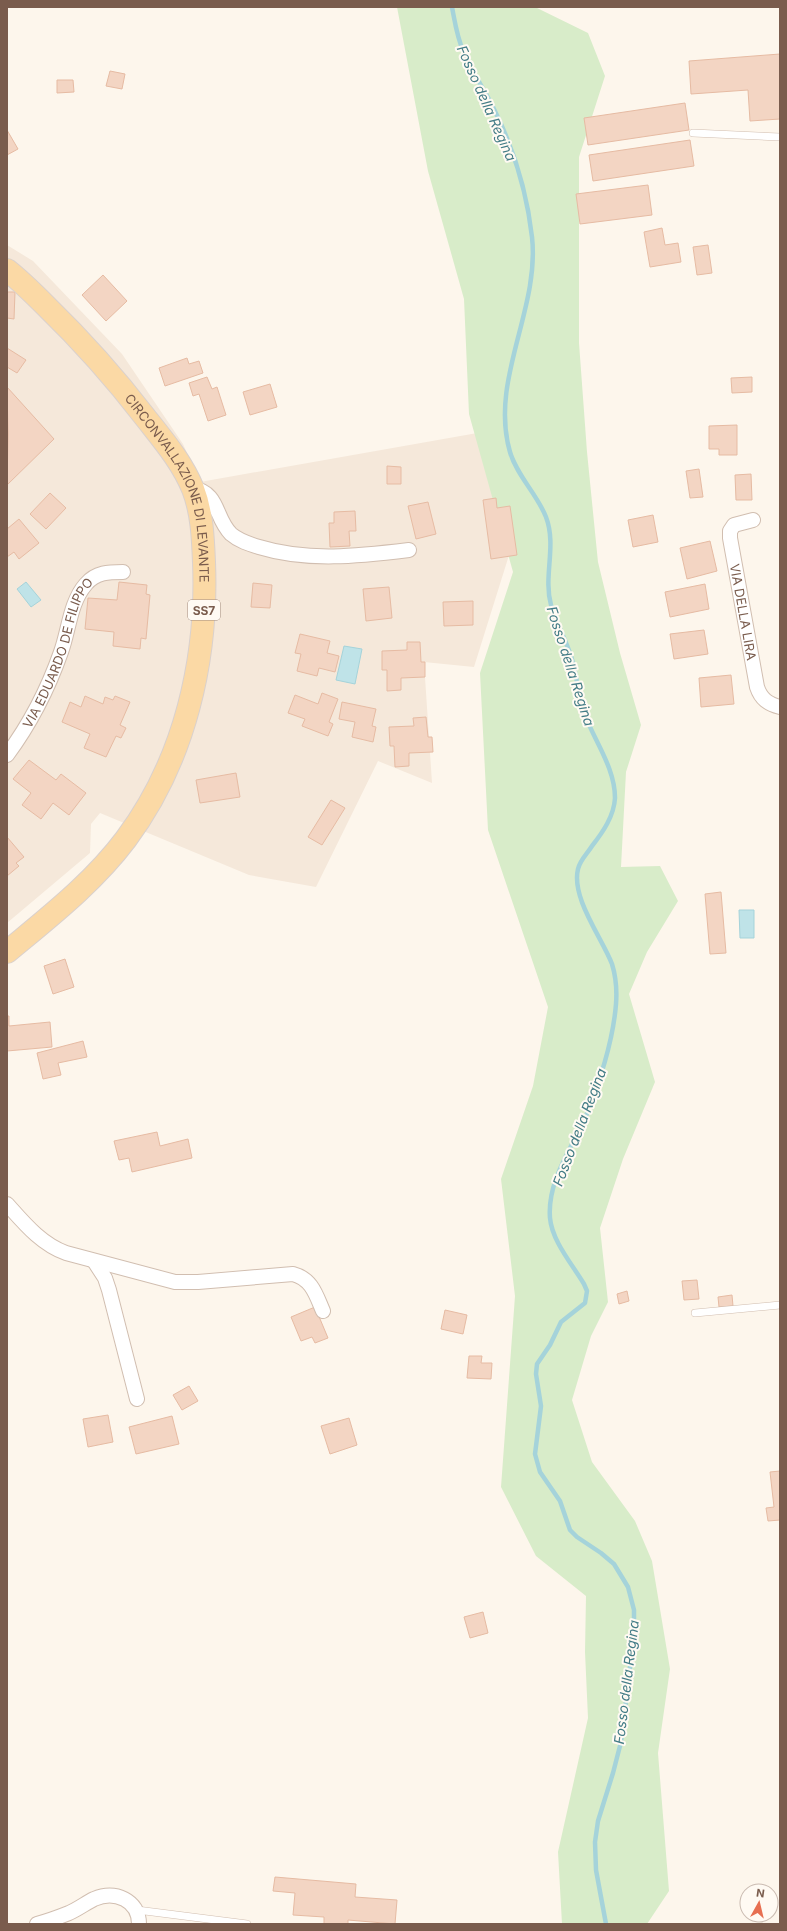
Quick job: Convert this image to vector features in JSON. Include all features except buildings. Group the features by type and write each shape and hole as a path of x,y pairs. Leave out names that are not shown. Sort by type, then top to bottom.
{"main road":[{"name":"CIRCONVALLAZIONE DI LEVANTE","path":"7,270 64,323 126,393 168,447 192,488 201,522 205,578 204,611 194,682 177,745 163,778 146,809 110,859 80,890 7,952"}],"street":[{"path":"192,488 204,491 210,496 222,521 234,536 265,549 290,554 330,556 361,555 409,550"},
{"name":"VIA DELLA LIRA","path":"753,520 734,525 730,531 730,538 757,687 765,702 780,707"},
{"name":"VIA EDUARDO DE FILIPPO","path":"8,753 25,729 50,680 62,650 74,607 84,588 97,575 107,572 123,572"},
{"path":"7,1204 34,1233 49,1245 66,1253 155,1278 180,1283 293,1274 302,1277 312,1286 323,1311"},
{"path":"94,1261 105,1278 109,1290 137,1399"},
{"path":"37,1924 67,1914 103,1896 122,1898 131,1903 137,1910 139,1924"}],"lane":[{"path":"693,134 780,137"},
{"path":"695,1313 780,1305"},
{"path":"137,1910 247,1924"}],"shaded area":[{"path":"7,245 33,261 122,354 183,444 200,482 483,432 515,536 474,667 424,662 432,783 378,761 316,887 249,875 100,813 91,824 90,853 7,923"}],"green space":[{"path":"397,7 535,7 588,33 605,76 579,157 579,343 587,452 598,562 620,653 641,725 626,772 621,867 660,866 678,901 647,952 629,994 655,1082 623,1159 600,1228 608,1302 591,1336 572,1400 592,1462 635,1521 652,1561 670,1669 658,1753 669,1891 647,1924 562,1924 558,1852 588,1718 585,1652 586,1596 536,1556 501,1487 515,1296 501,1179 533,1086 548,1007 488,830 480,673 513,572 469,414 464,299 428,171"}],"water":[{"path":"26,582 41,600 31,607 17,589"},
{"path":"344,646 362,649 355,684 336,680"},
{"path":"739,910 754,910 754,938 740,938"}],"waterway":[{"name":"Fosso della Regina","path":"452,7 456,30 462,47 507,138 518,170 527,204 532,237 532,264 529,291 510,372 506,398 505,425 513,461 538,501 546,517 550,539 548,583 551,605 571,656 585,715 612,776 615,798 613,811 607,824 580,863 577,880 583,905 612,964 616,994 612,1033 596,1089 586,1116 556,1178 550,1204 550,1218 554,1235 587,1291 585,1303 561,1322 550,1345 537,1364 536,1374 541,1406 535,1454 540,1472 560,1501 570,1530 577,1537 601,1553 614,1564 628,1587 634,1610 634,1634 621,1742 598,1821 595,1842 596,1870 606,1924"}]}
